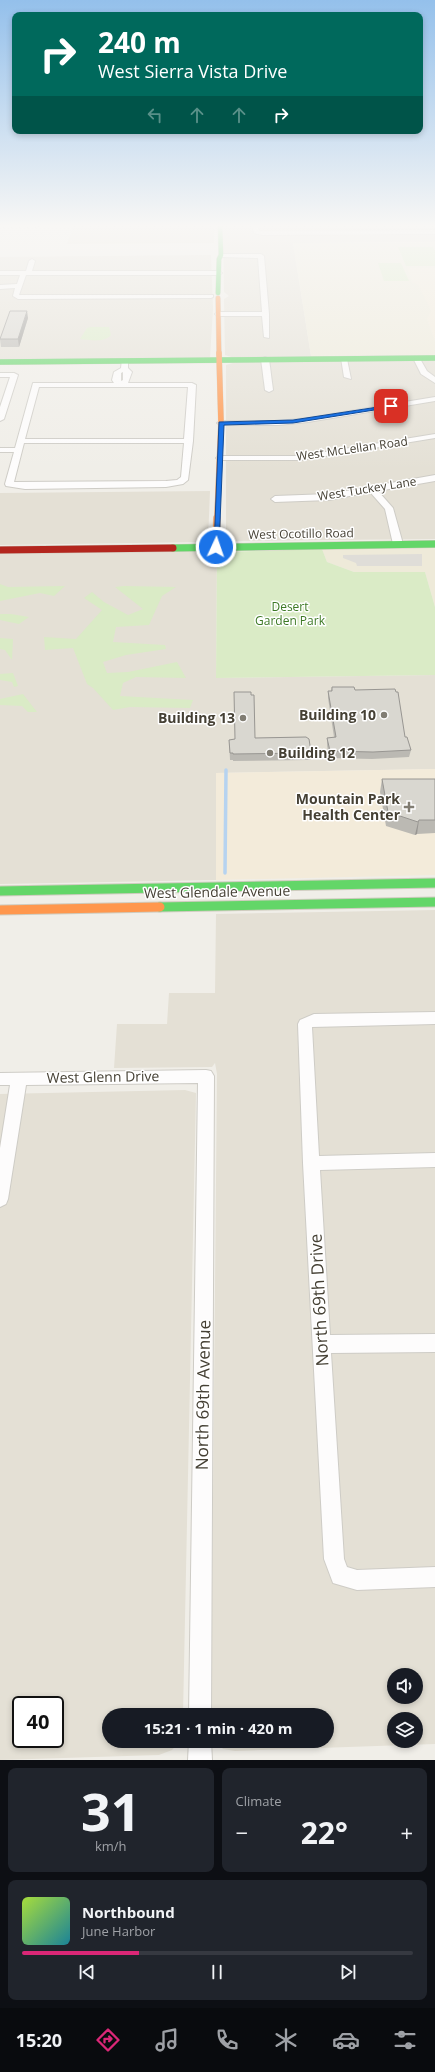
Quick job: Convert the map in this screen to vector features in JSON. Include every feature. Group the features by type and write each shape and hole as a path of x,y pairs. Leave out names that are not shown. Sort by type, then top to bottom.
{"street":[{"path":"216,547 221,423 221,364 218,360 217,306"},
{"path":"265,306 267,337"},
{"path":"218,314 266,314"},
{"path":"343,358 348,377"},
{"path":"417,358 424,372 435,381"},
{"path":"0,362 125,365 218,360 435,358"},
{"path":"265,359 269,390"},
{"path":"120,385 126,381 128,372 125,365"},
{"path":"0,375 14,375 0,419"},
{"path":"0,486 9,484 25,486 116,485 166,484 180,482 187,474 192,385 36,385 9,484"},
{"path":"221,423 270,423 308,420 435,399"},
{"name":"West McLellan Road","path":"220,458 301,458 435,436"},
{"path":"21,441 189,441"},
{"path":"0,450 18,450"},
{"name":"West Tuckey Lane","path":"274,499 329,497 435,478"},
{"path":"373,490 388,508 398,544"},
{"name":"West Ocotillo Road","path":"0,550 435,544"},
{"name":"West Glendale Avenue","path":"0,891 435,883"},
{"path":"369,885 371,903"},
{"name":"West Glendale Avenue","path":"0,910 435,902"},
{"name":"North 69th Drive","path":"435,1018 314,1020 305,1024 304,1032 334,1559 340,1576 357,1580 435,1577"},
{"name":"West Glenn Drive","path":"0,1079 206,1076"},
{"name":"North 69th Avenue","path":"200,1708 206,1076"},
{"path":"0,1199 18,1079"},
{"path":"311,1163 435,1160"},
{"path":"322,1344 435,1343"},
{"path":"200,1748 200,1760"}],"shaded area":[{"path":"0,306 213,306 210,357 0,359"},
{"path":"224,306 303,306 311,356 231,357 225,355"},
{"path":"303,306 429,306 431,311 427,319 435,341 435,355 311,356"},
{"path":"422,306 435,306 435,341"},
{"path":"435,361 435,539 226,541 226,365 233,363"},
{"path":"210,491 208,540 204,542 0,545 0,493"},
{"path":"435,548 435,607 425,572 354,572 327,562 322,549"},
{"path":"157,551 217,552 216,678 435,675 435,769 216,773 216,880 0,884 0,554"},
{"path":"422,554 422,566 357,566 356,563 343,558 343,555"},
{"path":"435,769 435,875 216,880 216,773"},
{"path":"435,910 435,1744 423,1744 423,1712 387,1712 387,1746 334,1748 334,1708 211,1708 217,1074 215,1063 212,1067 114,1068 117,1024 167,1024 169,993 215,993 216,914"},
{"path":"185,1090 196,1093 183,1708 102,1708 102,1748 174,1748 159,1755 0,1760 0,1094"},
{"path":"222,1748 321,1748 235,1751"}],"green space":[{"path":"109,327 111,335 108,338 101,340 80,339 87,328"},
{"name":"Desert Garden Park","path":"322,549 327,562 354,572 425,572 435,607 435,675 216,678 217,552"},
{"path":"0,584 8,587 65,586 54,596 40,593 0,601"},
{"path":"115,587 176,587 162,596 149,625 116,627 113,642 165,645 166,649 126,655 103,662 107,673 128,672 177,662 186,678 136,677 123,683 120,696 193,700 190,708 130,707 113,710 93,688 87,684 73,648 45,650 44,637 76,639 102,610 84,598 92,592 104,602 128,615 143,609"},
{"path":"0,614 29,617 19,624 0,620"},
{"path":"0,638 13,639 12,660 5,650 0,649"},
{"path":"13,673 18,686 14,687 12,682 0,680 0,674"},
{"path":"23,694 37,712 28,712 22,706 0,705 0,699"}],"building":[{"path":"10,311 27,311 18,339 0,339"},
{"path":"332,687 354,687 355,690 395,689 396,692 398,692 405,737 407,737 411,750 373,752 330,751 327,738 336,737 328,691 332,691"},
{"path":"234,692 251,692 251,695 254,695 255,738 306,737 309,739 311,752 230,753 229,740 235,739"},
{"name":"Mountain Park Health Center","path":"382,779 435,779 435,820 419,820 418,822 388,812"}],"waterway":[{"path":"225,873 226,770"}],"traffic: fast":[{"path":"0,362 435,358"},
{"path":"173,548 435,544"},
{"path":"0,891 435,883"},
{"path":"160,907 435,902"}],"traffic: slow":[{"path":"216,547 221,423 218,306"},
{"path":"0,910 160,907"}],"traffic: jam":[{"path":"0,550 173,548"}],"place":[{"name":"Building 10","path":"384,715"},
{"name":"Building 13","path":"243,718"},
{"name":"Building 12","path":"270,753"},
{"name":"Mountain Park Health Center","path":"409,807"}],"route":[{"path":"216,547 218,491 220,486 221,423 293,422 391,406"}]}
